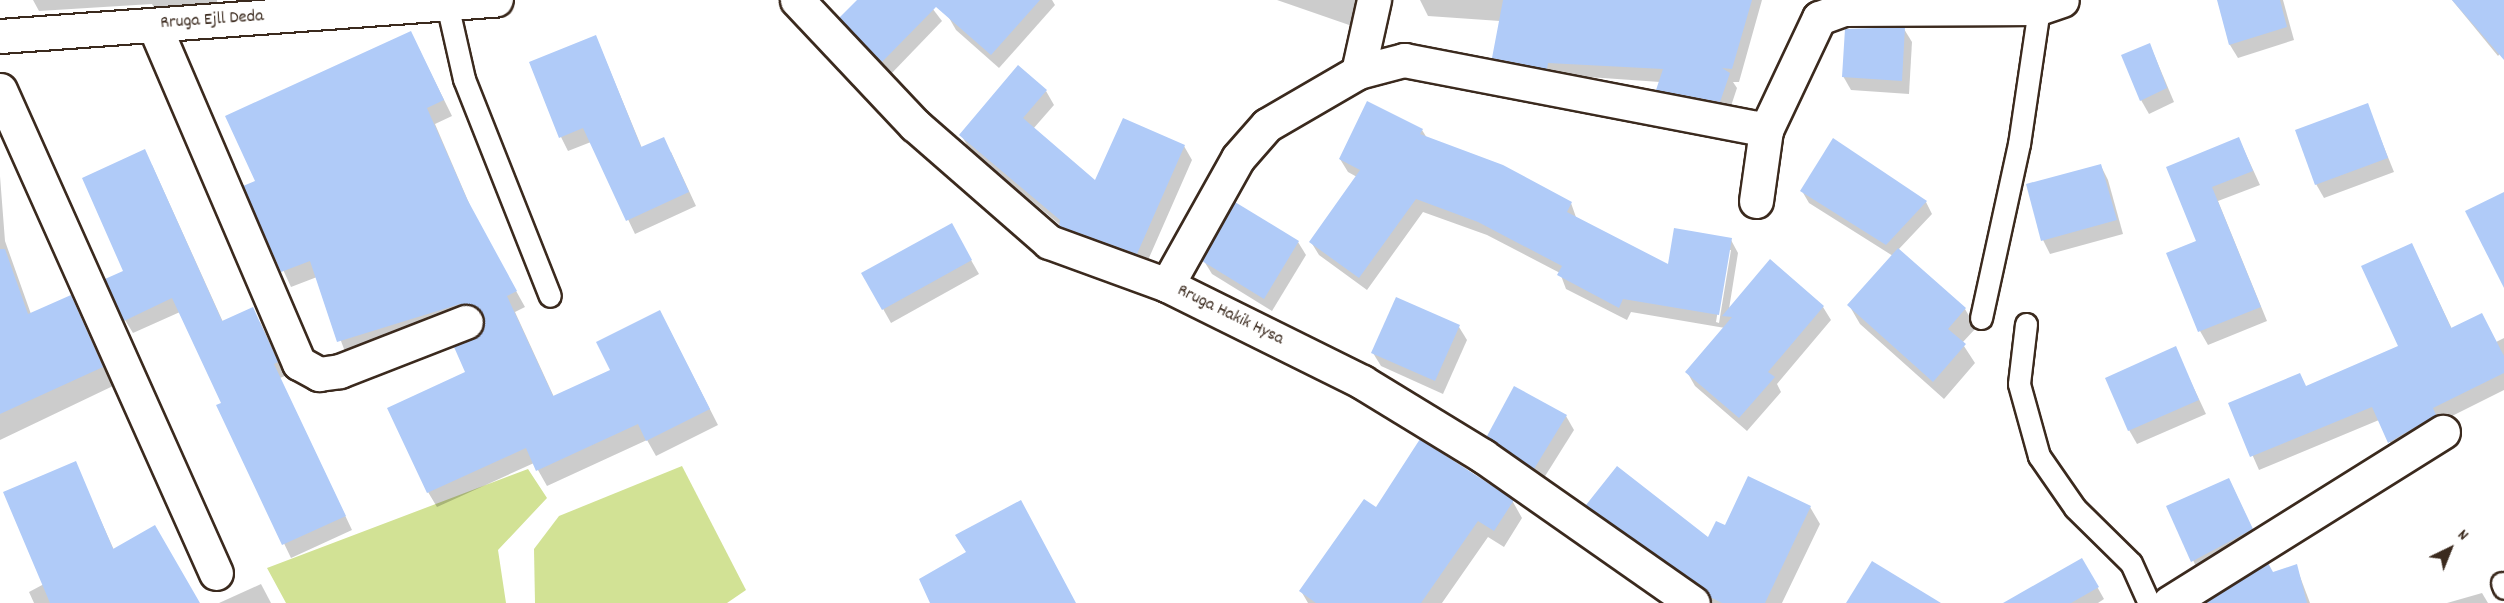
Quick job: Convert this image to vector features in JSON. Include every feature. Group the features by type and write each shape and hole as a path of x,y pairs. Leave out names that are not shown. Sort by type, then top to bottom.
{"street":[{"name":"Rruga Ejll Deda","path":"0,36 496,0"},
{"name":"Rruga Hakik Hysa","path":"797,0 915,125 1049,242 1167,285 1362,382 1483,456 1692,603"},
{"path":"1358,72 1374,0"},
{"path":"1756,201 1766,130 1804,41 1819,18 1844,9 2050,4"},
{"path":"154,25 299,363 319,374 340,370 466,322"},
{"path":"1167,285 1238,158 1267,125 1358,72 1404,60 1766,130"},
{"path":"0,90 216,573"},
{"path":"2169,603 2443,432"}],"lane":[{"path":"447,4 464,79 550,296"},
{"path":"1981,318 2050,4"},
{"path":"2026,324 2019,384 2039,456 2075,508 2131,563 2149,603"}],"green space":[{"path":"682,466 746,590 727,603 535,603 534,549 559,516"},
{"path":"528,469 547,498 498,550 506,603 286,603 267,568"}],"building":[{"path":"857,0 1040,0 991,55 936,7 882,62 839,18"},
{"path":"1503,0 1752,0 1732,69 1722,68 1730,73 1720,102 1656,90 1663,69 1548,63 1547,69 1492,58"},
{"path":"2217,0 2280,0 2287,27 2229,45"},
{"path":"2452,0 2504,0 2504,60"},
{"path":"1905,27 1902,81 1842,77 1845,29"},
{"path":"411,31 444,100 427,108 467,199 517,291 507,296 553,396 610,370 596,342 660,310 710,409 646,441 638,424 536,471 526,448 427,493 387,408 465,372 454,347 480,334 483,315 477,307 460,304 337,342 310,261 281,272 243,186 255,181 225,116"},
{"path":"596,35 641,147 664,137 689,192 626,221 583,128 559,138 529,62"},
{"path":"2150,43 2167,88 2140,101 2121,55"},
{"path":"1018,65 1047,90 1023,118 1095,180 1123,118 1185,145 1137,254 1059,226 1060,220 959,135"},
{"path":"1367,101 1423,129 1420,134 1503,165 1572,202 1567,212 1668,264 1674,228 1732,238 1719,315 1623,299 1619,308 1557,275 1562,266 1478,222 1416,199 1359,278 1309,242 1360,170 1339,159"},
{"path":"2368,103 2388,158 2315,185 2295,130"},
{"path":"2239,137 2253,171 2212,187 2261,307 2198,332 2166,253 2196,241 2166,167"},
{"path":"1833,138 1927,201 1886,245 1800,191"},
{"path":"145,149 222,321 253,307 278,362 274,364 346,516 282,545 216,405 221,403 172,298 124,321 105,279 123,271 82,178"},
{"path":"2101,164 2117,220 2041,241 2026,184"},
{"path":"2504,192 2504,288 2465,211"},
{"path":"1235,202 1299,241 1264,299 1202,261"},
{"path":"952,223 972,260 882,310 861,273"},
{"path":"2412,243 2451,328 2482,313 2504,356 2504,373 2433,408 2436,415 2388,443 2372,407 2250,457 2228,403 2300,373 2306,386 2398,346 2361,266"},
{"path":"1898,248 1966,308 1948,329 1966,344 1933,382 1847,305"},
{"path":"0,249 5,249 28,314 71,295 103,367 0,414"},
{"path":"1770,259 1824,306 1768,372 1775,377 1739,418 1685,372 1732,317 1722,316"},
{"path":"1396,297 1460,325 1435,381 1371,353"},
{"path":"2176,346 2199,400 2128,431 2105,378"},
{"path":"1514,386 1567,415 1534,469 1487,436"},
{"path":"1420,439 1514,500 1494,531 1478,521 1421,603 1316,603 1299,591 1364,499 1376,507"},
{"path":"76,461 113,549 155,525 200,603 50,603 3,492"},
{"path":"1617,466 1708,537 1716,521 1725,525 1748,476 1811,506 1765,603 1722,603 1710,597 1704,588 1586,505"},
{"path":"2229,478 2253,529 2191,562 2166,506"},
{"path":"1021,500 1076,603 930,603 919,579 966,552 955,535"},
{"path":"2082,558 2099,587 2071,603 2003,603"},
{"path":"1872,561 1941,603 1846,603"},
{"path":"2268,563 2273,572 2297,564 2307,603 2204,603"}]}
